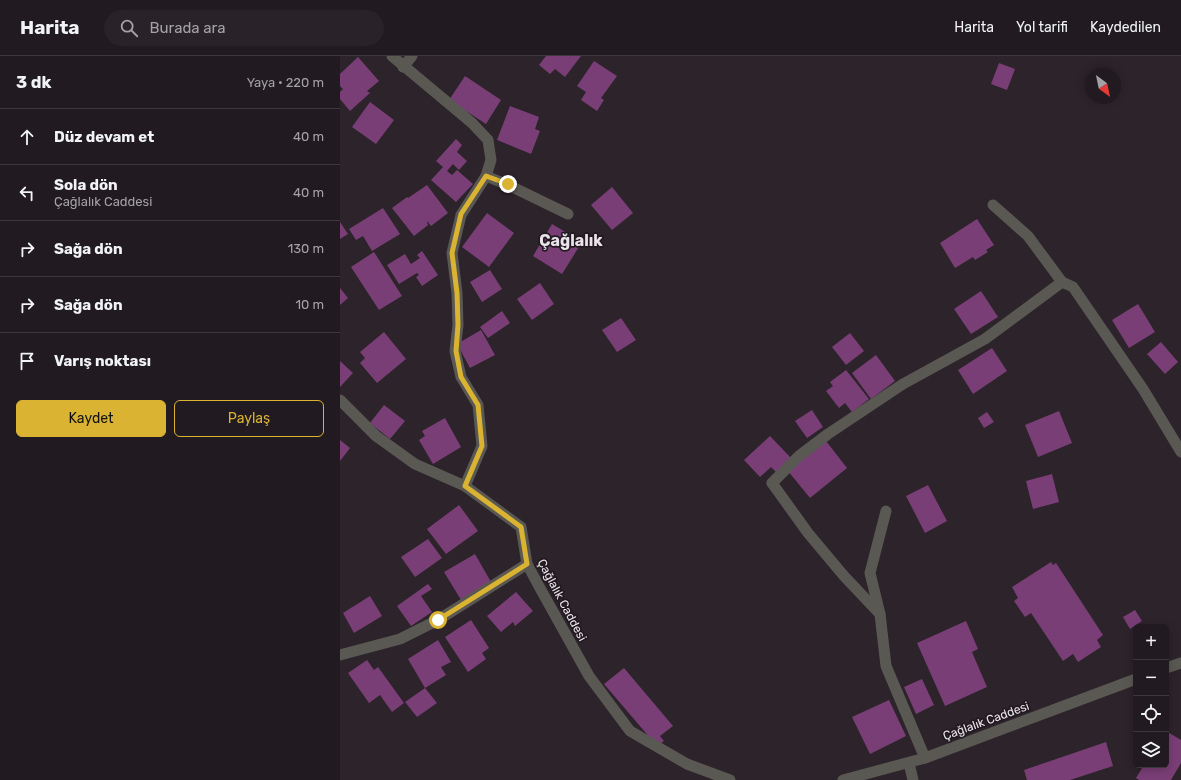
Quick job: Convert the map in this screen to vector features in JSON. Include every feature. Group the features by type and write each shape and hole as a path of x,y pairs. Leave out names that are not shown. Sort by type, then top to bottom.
{"street":[{"path":"392,56 403,67 472,123 488,140 491,160 486,176 461,214 452,253 457,293 458,325 456,351 461,377 478,405 482,446 465,486"},
{"path":"403,67 412,56"},
{"path":"486,176 508,184 568,214"},
{"path":"993,205 1028,236 1062,282 1073,287 1143,389 1181,452"},
{"path":"880,614 839,570 808,533 772,483 799,456 828,434 903,384 985,339 1062,282"},
{"name":"Çağlalık Caddesi","path":"340,400 376,436 415,464 465,486 521,527 527,564 590,676 630,730 688,764 724,779"},
{"path":"886,511 870,573 880,614 886,666 925,758"},
{"path":"340,655 400,638 431,623 527,564"},
{"path":"1169,667 1181,663"},
{"name":"Çağlalık Caddesi","path":"843,780 925,758 1133,681"},
{"path":"909,763 913,780"}],"building":[{"path":"546,56 581,56 565,77 555,69 550,74 539,65"},
{"path":"358,57 379,81 367,91 370,93 350,111 340,99 340,92 343,89 340,86 340,74"},
{"path":"594,61 617,76 601,98 604,100 597,111 581,100 586,92 577,86"},
{"path":"999,63 1015,69 1007,90 991,84"},
{"path":"465,76 501,100 486,124 449,100"},
{"path":"370,102 394,120 376,144 352,127"},
{"path":"510,106 539,117 535,129 540,131 531,154 497,140"},
{"path":"456,139 462,145 457,152 467,161 459,170 453,164 447,171 452,175 457,170 473,184 456,202 431,180 443,167 436,161"},
{"path":"427,185 448,213 431,226 427,221 428,225 414,236 392,208"},
{"path":"612,187 633,213 612,230 591,205"},
{"path":"383,208 400,234 372,251 363,236 356,240 349,229"},
{"path":"487,213 514,233 489,267 462,247"},
{"path":"977,219 994,245 986,250 988,252 975,260 973,257 955,268 940,243"},
{"path":"340,222 348,234 340,239"},
{"path":"552,224 582,242 562,274 533,256"},
{"path":"422,251 438,275 422,286 416,277 419,275 417,273 399,284 387,265 405,254 411,264 420,258 417,255"},
{"path":"374,252 402,296 379,310 351,267"},
{"path":"490,270 502,289 482,302 470,282"},
{"path":"540,283 554,304 532,320 517,299"},
{"path":"340,288 348,298 340,305"},
{"path":"981,291 998,317 971,334 954,309"},
{"path":"1138,304 1155,332 1129,348 1112,320"},
{"path":"502,311 510,323 488,338 480,327"},
{"path":"621,318 636,340 617,352 602,330"},
{"path":"481,330 495,355 470,368 457,344"},
{"path":"384,332 406,359 377,383 360,363 365,358 360,352"},
{"path":"850,333 864,351 846,365 832,347"},
{"path":"1161,342 1178,362 1165,374 1147,354"},
{"path":"992,348 1007,371 973,394 958,370"},
{"path":"876,355 895,381 871,399 852,373"},
{"path":"340,361 353,373 340,387"},
{"path":"846,370 869,399 852,412 845,403 839,408 826,391 833,386 830,382"},
{"path":"384,405 405,421 390,439 370,423"},
{"path":"812,410 823,427 807,438 795,421"},
{"path":"1059,411 1072,443 1038,457 1025,425"},
{"path":"987,412 994,422 984,428 978,418"},
{"path":"445,418 461,447 433,464 419,440 425,436 422,431"},
{"path":"770,436 791,458 776,472 771,467 760,477 744,460"},
{"path":"340,440 350,448 340,461"},
{"path":"826,441 847,468 810,498 788,471"},
{"path":"1052,474 1059,502 1033,509 1026,481"},
{"path":"928,485 947,521 925,533 906,496"},
{"path":"459,505 478,531 446,554 427,529"},
{"path":"428,539 442,558 415,577 401,557"},
{"path":"475,554 491,582 461,600 444,572"},
{"path":"1051,562 1053,565 1056,563 1103,635 1097,640 1101,647 1078,662 1073,654 1063,661 1031,613 1025,617 1014,601 1018,598 1012,587"},
{"path":"428,584 432,589 421,596 432,612 411,626 397,606"},
{"path":"516,592 533,611 515,626 513,622 501,632 487,616"},
{"path":"370,596 382,616 354,633 343,613"},
{"path":"1135,610 1142,621 1138,624 1133,624 1133,627 1130,629 1123,617"},
{"path":"471,620 489,648 482,653 486,659 468,672 445,637"},
{"path":"966,621 978,649 972,652 987,687 945,706 917,643"},
{"path":"438,640 451,662 441,667 446,675 425,688 408,659"},
{"path":"367,660 374,670 378,667 404,703 392,712 380,695 369,703 348,673"},
{"path":"624,668 673,726 660,736 664,741 657,746 604,684"},
{"path":"922,679 934,705 916,714 904,687"},
{"path":"425,688 437,703 417,717 405,702"},
{"path":"889,700 906,736 870,754 852,717"},
{"path":"1169,733 1181,740 1181,763 1171,780 1139,780 1136,778 1142,768 1169,768"},
{"path":"1106,742 1113,766 1070,780 1027,780 1024,770"}],"district":[{"name":"Çağlalık","path":"571,240"}],"route":[{"path":"438,620 527,564 521,527 465,486 482,446 478,405 461,377 456,351 458,325 457,293 452,253 461,214 486,176 508,184"}]}
